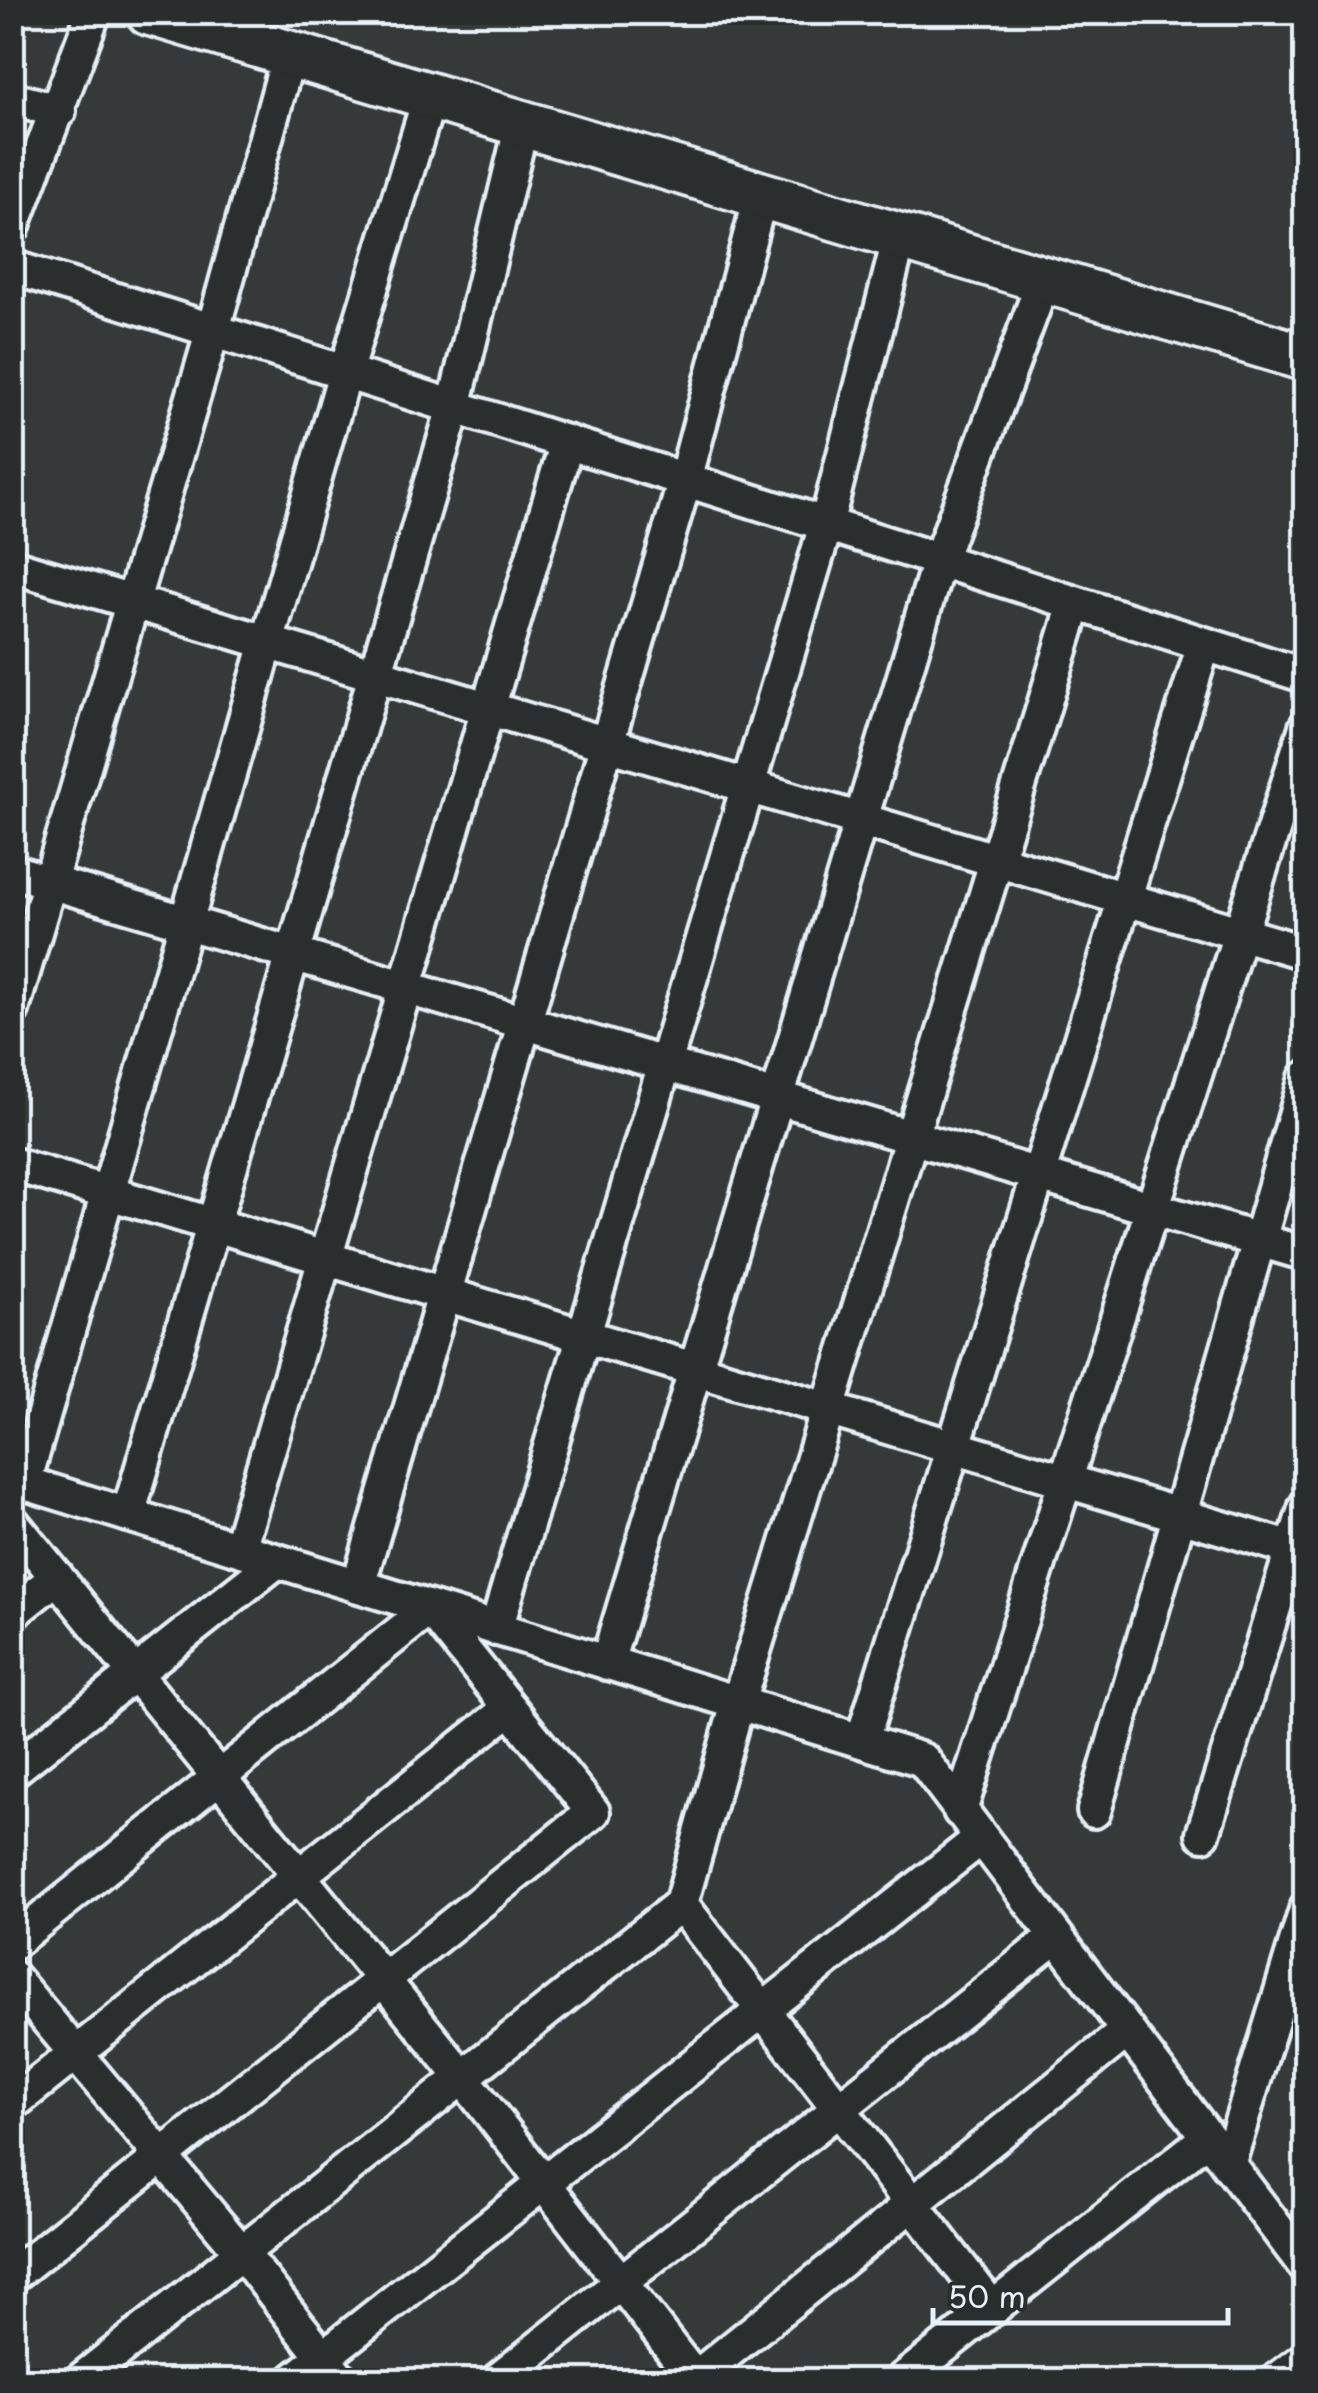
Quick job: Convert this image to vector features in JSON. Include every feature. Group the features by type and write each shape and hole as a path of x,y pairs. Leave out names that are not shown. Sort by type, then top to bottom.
{"street":[{"path":"12,228 94,12"},
{"path":"149,12 1306,358"},
{"path":"12,1010 213,330 289,54"},
{"path":"430,96 345,372 108,1192 18,1481 922,1760 1306,2268"},
{"path":"12,99 59,112"},
{"path":"128,1515 454,407 522,124"},
{"path":"358,1586 684,480 761,195"},
{"path":"496,1629 826,525 900,236"},
{"path":"12,267 1306,676"},
{"path":"607,1663 939,560 1044,280"},
{"path":"239,1549 567,442"},
{"path":"12,566 1306,953"},
{"path":"81,2380 682,1904 738,1704 1075,604"},
{"path":"862,1742 1204,644"},
{"path":"960,1811 1306,727"},
{"path":"12,872 1306,1254"},
{"path":"1094,1811 1306,1078"},
{"path":"12,1164 1299,1551"},
{"path":"1203,1834 1299,1551 1306,1506"},
{"path":"12,1522 462,2078 695,2380 1127,2031"},
{"path":"12,1771 277,1560"},
{"path":"12,1613 57,1577"},
{"path":"12,2276 593,1812 430,1608"},
{"path":"12,1943 430,1608"},
{"path":"12,2104 510,1708"},
{"path":"294,2380 332,2369 544,2183 982,1838"},
{"path":"682,1904 992,2309"},
{"path":"1228,2165 1306,1910"},
{"path":"498,2380 1056,1936"},
{"path":"12,1977 242,2253 332,2369"},
{"path":"902,2380 1208,2138"},
{"path":"1278,2380 1306,2358"}]}
